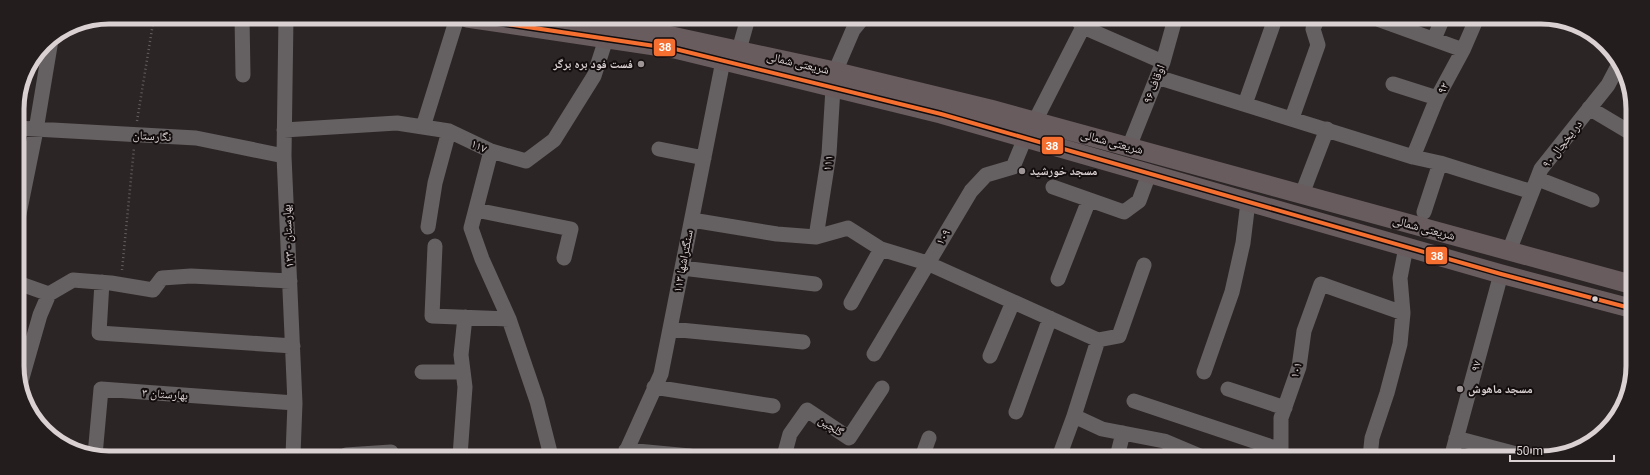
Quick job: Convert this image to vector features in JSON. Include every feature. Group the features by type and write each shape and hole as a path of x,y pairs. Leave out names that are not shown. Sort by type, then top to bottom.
{"main road":[{"name":"شریعتی شمالی","path":"556,24 658,32 739,50 834,80"},
{"name":"شریعتی شمالی","path":"588,24 723,61 834,80 943,106 1035,121 1626,283"},
{"name":"شریعتی شمالی","path":"943,106 1025,138 1501,274 1626,307"}],"street":[{"path":"242,24 242,75"},
{"name":"بهارستان - ۱۲۳","path":"286,24 284,156 293,346 293,451"},
{"path":"423,127 455,24"},
{"path":"739,50 746,24"},
{"name":"۱۱۱","path":"816,236 829,154 834,80 853,30 858,24"},
{"path":"1035,121 1080,24"},
{"path":"1082,24 1163,62"},
{"name":"اوقاف ۹۶","path":"1130,147 1158,77 1174,24"},
{"path":"1245,104 1274,24"},
{"path":"1292,118 1318,46 1313,29 1315,24"},
{"path":"1392,24 1434,38 1463,50"},
{"path":"1434,38 1440,24"},
{"name":"۹۲","path":"1413,157 1437,98 1463,50 1474,24"},
{"name":"۱۱۷","path":"284,130 397,123 449,131 491,151 526,161 554,140 594,76 600,27"},
{"path":"24,189 36,130 50,48"},
{"name":"سنگتراشها ۱۱۳","path":"626,451 661,374 723,61"},
{"name":"در یخچال ۹۰","path":"1509,251 1542,169 1608,85 1616,70"},
{"path":"1158,77 1413,157 1535,185 1592,200"},
{"path":"1393,84 1437,98"},
{"path":"1590,108 1626,130"},
{"name":"نگارستان","path":"24,129 196,138 284,156"},
{"path":"1302,194 1327,129"},
{"path":"428,227 435,183 449,131"},
{"name":"۱۰۹","path":"874,354 971,190 986,175 1013,167 1025,138"},
{"path":"659,149 704,158"},
{"path":"491,151 471,228 482,259 509,319 537,400 550,451"},
{"path":"1424,212 1440,163"},
{"path":"1053,187 1124,212 1138,201 1149,174"},
{"path":"1058,279 1089,200"},
{"path":"1204,372 1232,292 1243,243 1248,202"},
{"path":"476,210 571,229 564,258"},
{"path":"692,220 777,234 816,236 848,228 882,249 927,263 1098,340 1119,336 1144,265"},
{"path":"435,246 432,316 509,319"},
{"path":"1371,451 1372,438 1387,393 1400,344 1403,313 1400,278 1406,247"},
{"path":"851,303 882,249"},
{"path":"682,268 815,284"},
{"name":"۹۷","path":"1453,451 1501,274"},
{"path":"24,372 40,316 49,294 73,280 120,284 153,290 162,278 191,276 290,281"},
{"path":"102,282 99,333 293,346"},
{"name":"۱۰۱","path":"1281,451 1281,418 1298,367 1304,331 1321,284 1403,313"},
{"path":"24,285 49,294"},
{"path":"990,356 1013,302"},
{"path":"460,451 464,415 461,354 465,317"},
{"path":"1016,412 1050,318"},
{"path":"670,328 803,342"},
{"path":"1061,451 1098,340"},
{"path":"422,372 463,372"},
{"path":"654,387 773,406"},
{"name":"گلچین","path":"785,451 790,434 807,410 849,438 882,388"},
{"name":"بهارستان ۳","path":"95,450 101,389 294,404"},
{"path":"1228,389 1285,408"},
{"path":"1134,401 1273,451"},
{"path":"1074,416 1102,429 1164,442 1187,451"},
{"path":"1119,451 1123,434"},
{"path":"924,451 929,438"},
{"path":"1456,438 1505,451"}],"path":[{"path":"120,284 135,135 153,24"}],"transit line":[{"name":"38","path":"507,24 675,49 941,114 1501,274 1626,307"}],"place":[{"name":"فست فود بره برگر","path":"641,64"},
{"name":"مسجد خورشید","path":"1022,171"},
{"name":"مسجد ماهوش","path":"1460,389"}]}
